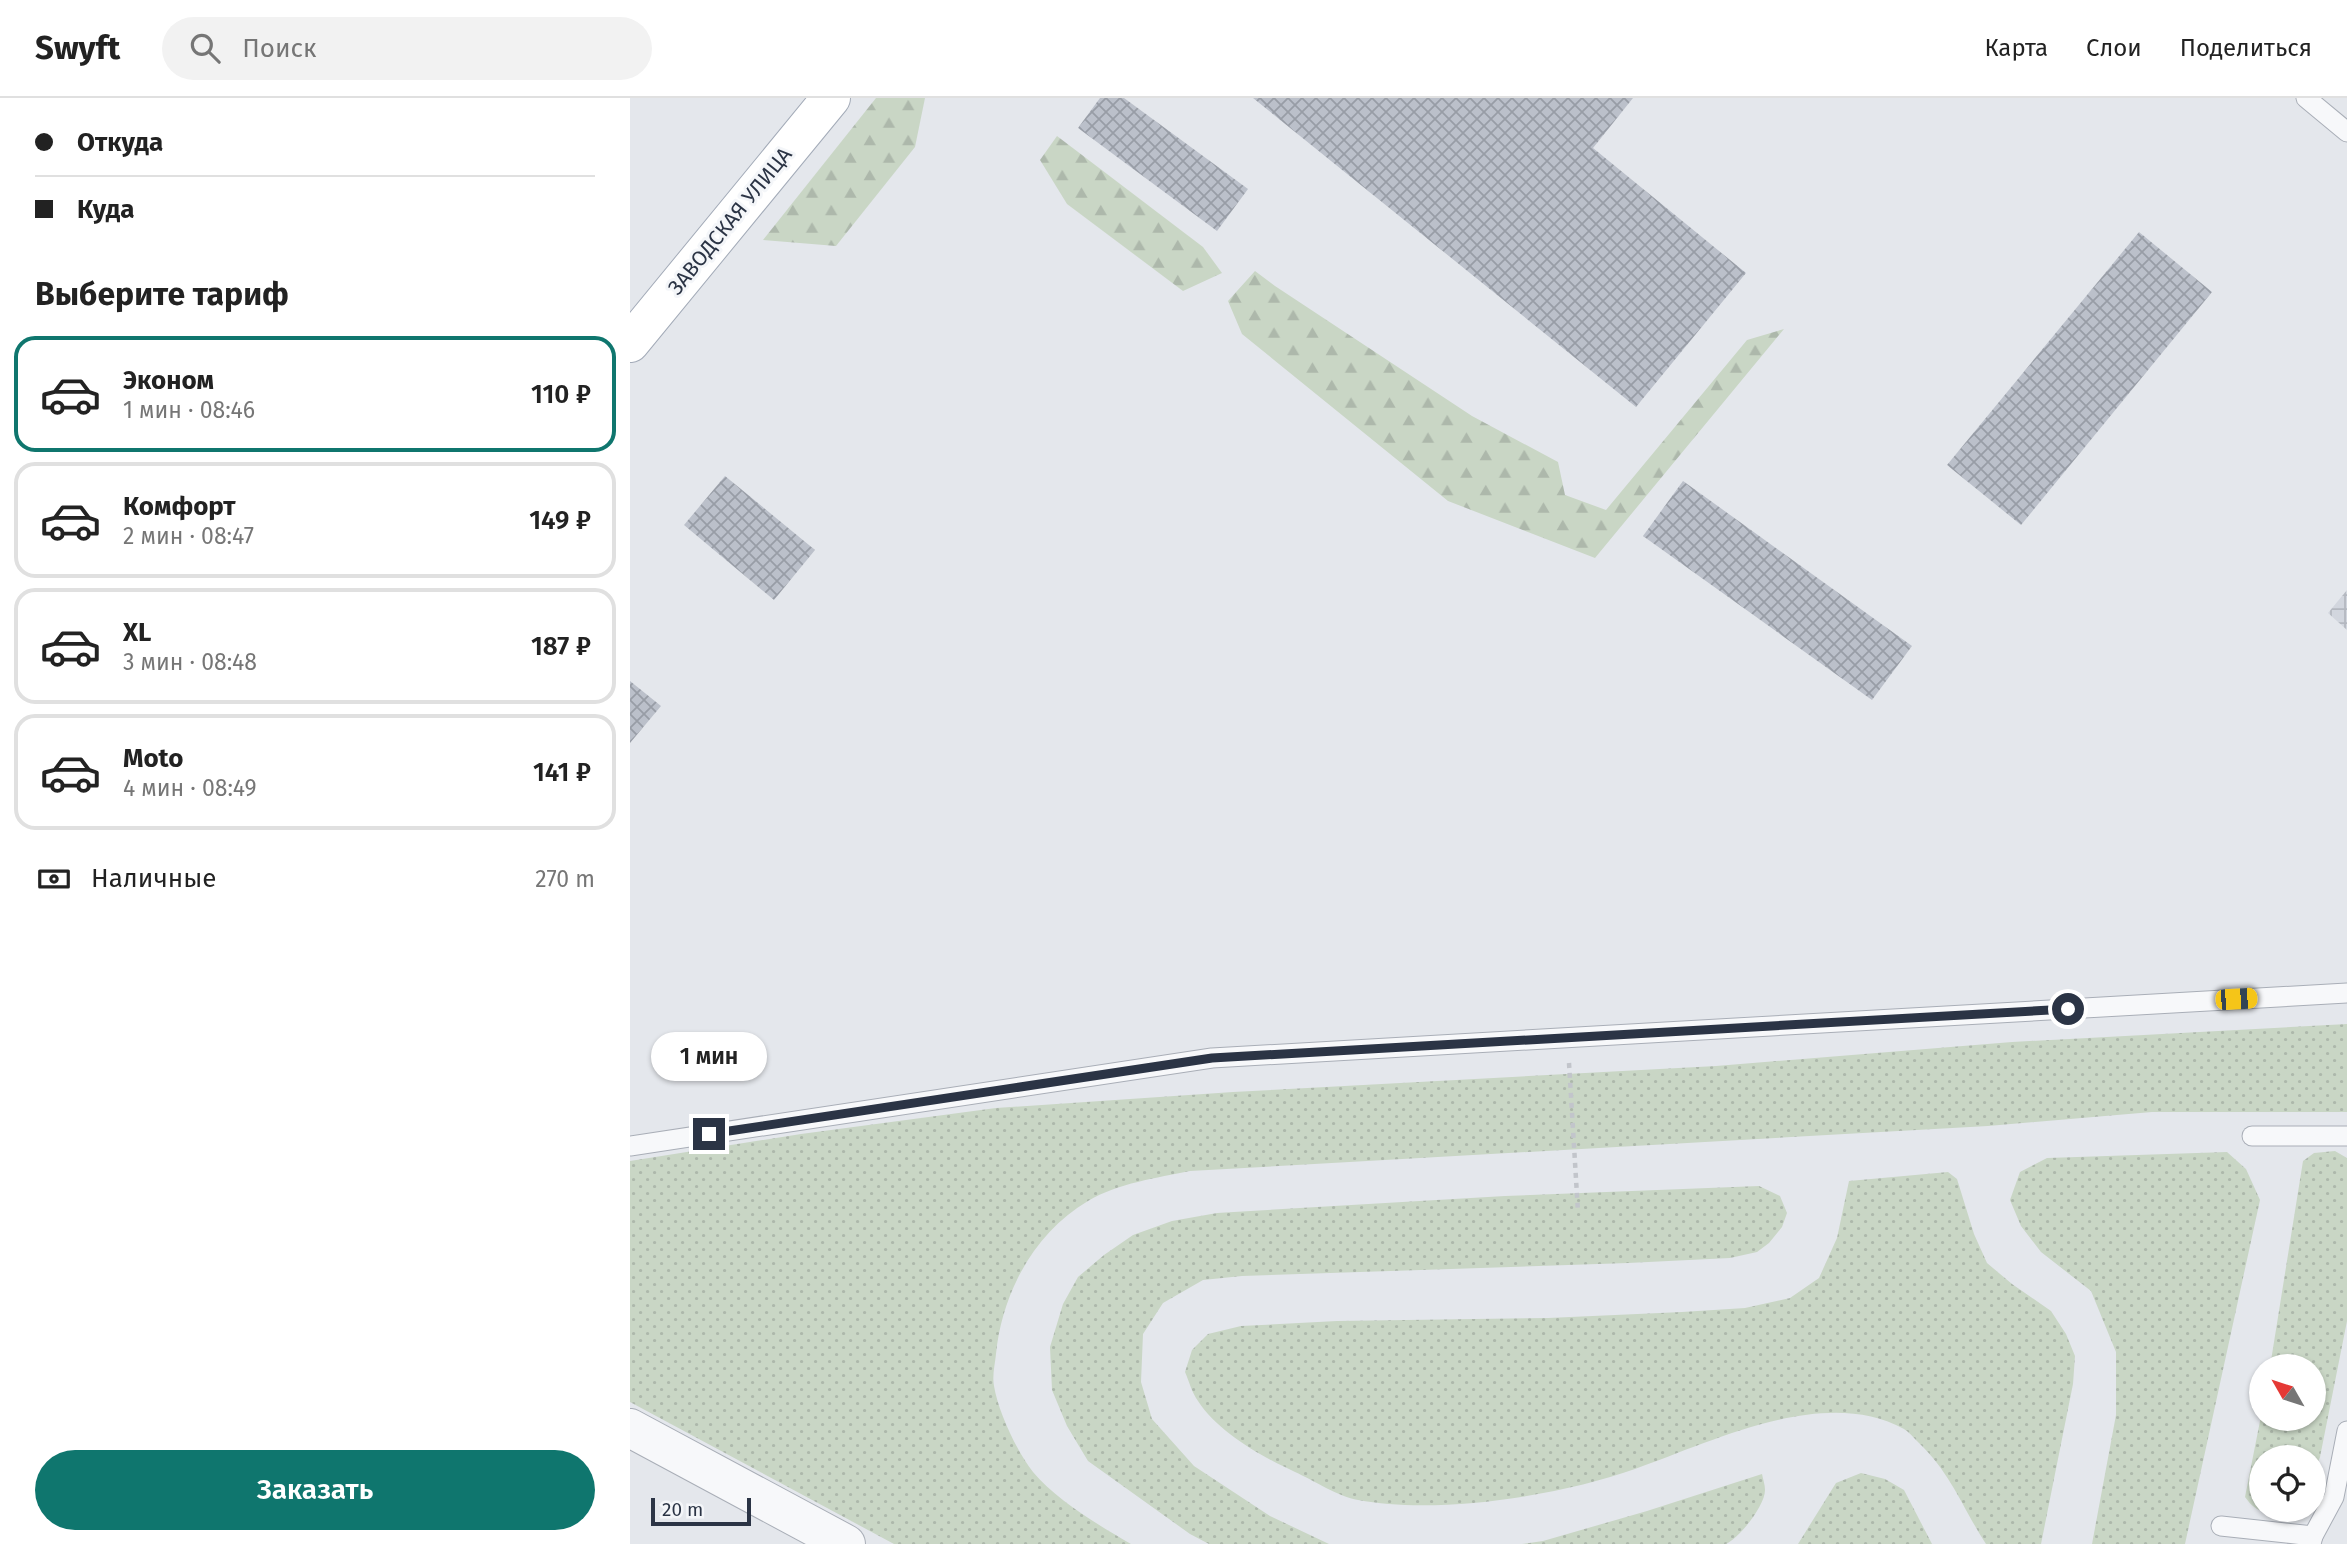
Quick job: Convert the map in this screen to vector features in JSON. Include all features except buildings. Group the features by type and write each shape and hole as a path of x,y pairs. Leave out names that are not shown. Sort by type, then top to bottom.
{"main road":[{"name":"ЗАВОДСКАЯ УЛИЦА","path":"630,343 831,98"}],"street":[{"path":"630,1427 846,1544"}],"lane":[{"path":"2306,98 2347,132"},
{"path":"630,1146 1212,1058 2347,993"},
{"path":"2252,1136 2347,1136"},
{"path":"2221,1526 2312,1540 2334,1497 2347,1431"}],"path":[{"path":"1567,1037 1578,1212"}],"shaded area":[{"path":"2347,590 2347,630 2328,613"}],"green space":[{"path":"876,98 925,98 915,147 836,246 763,240"},
{"path":"1057,136 1203,247 1222,273 1183,291 1067,204 1040,160"},
{"path":"1255,271 1472,416 1558,462 1565,495 1606,510 1747,340 1784,329 1595,558 1448,501 1242,334 1228,301"},
{"path":"2347,1024 2347,1112 2152,1112 1988,1126 1190,1171 1138,1182 1100,1195 1069,1214 1052,1230 1024,1267 1005,1309 999,1331 993,1382 1009,1431 1033,1472 1066,1502 1131,1544 894,1544 630,1402 630,1161 801,1134 996,1108 1233,1092 1716,1066 2012,1042"},
{"path":"2335,1151 2347,1158 2347,1321 2326,1427 2326,1354 2272,1354 2303,1161 2314,1153"},
{"path":"2227,1152 2246,1169 2260,1200 2185,1544 2092,1544 2116,1415 2116,1352 2091,1291 2041,1252 2021,1226 2010,1200 2020,1172 2047,1158"},
{"path":"1948,1172 1957,1179 1974,1234 1987,1263 2051,1311 2066,1334 2075,1356 2073,1384 2041,1544 1986,1544 1956,1492 1930,1455 1904,1429 1873,1417 1839,1413 1804,1415 1768,1422 1605,1479 1535,1495 1460,1504 1389,1504 1358,1500 1334,1492 1255,1451 1229,1433 1207,1412 1192,1391 1185,1372 1192,1350 1208,1334 1241,1326 1682,1312 1745,1308 1790,1298 1819,1278 1837,1238 1849,1181"},
{"path":"1759,1186 1780,1196 1787,1213 1782,1227 1769,1243 1757,1252 1730,1258 1242,1276 1203,1280 1163,1303 1143,1334 1141,1382 1152,1419 1194,1466 1270,1516 1329,1544 1209,1544 1190,1534 1088,1461 1067,1426 1052,1390 1050,1347 1063,1304 1078,1277 1133,1235 1172,1221 1217,1213 1505,1196"},
{"path":"2258,1432 2325,1432 2322,1445 2255,1445"},
{"path":"1861,1473 1885,1479 1904,1490 1932,1544 1798,1544 1836,1483"},
{"path":"1762,1474 1765,1490 1761,1504 1744,1528 1726,1544 1522,1544 1543,1541 1647,1511"},
{"path":"2249,1477 2249,1501 2245,1497"}],"route":[{"path":"709,1134 1212,1058 2068,1009"}]}
